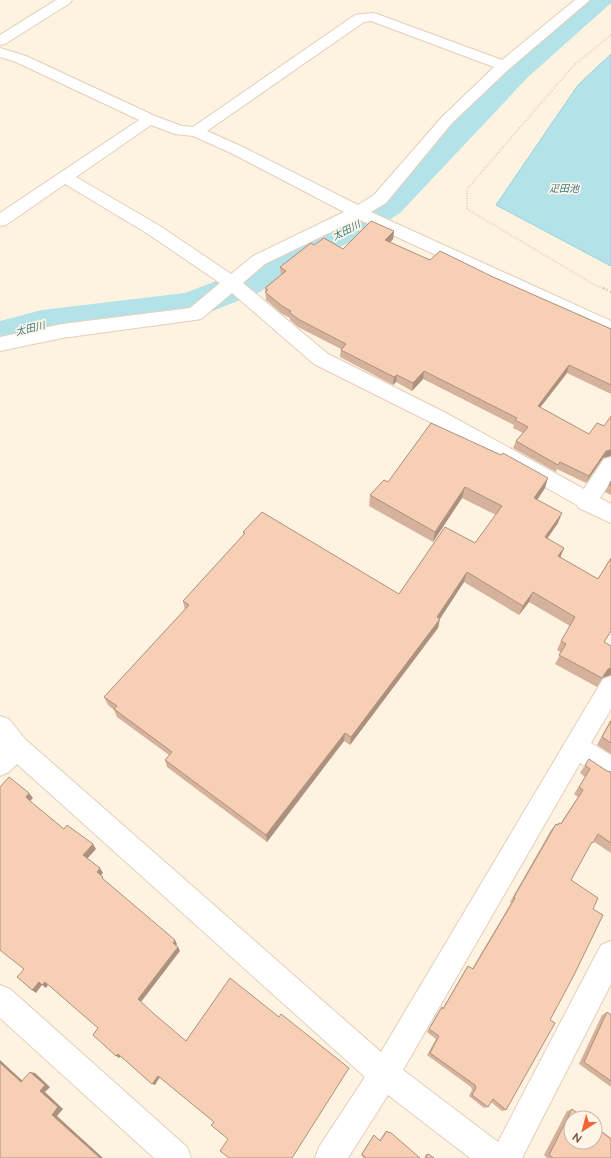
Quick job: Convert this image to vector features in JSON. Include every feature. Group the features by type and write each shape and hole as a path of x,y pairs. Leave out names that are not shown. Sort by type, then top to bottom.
{"street":[{"path":"0,41 66,0"},
{"path":"0,344 62,331 195,314 258,260 358,212 380,199 447,120 504,66 583,0"},
{"path":"196,132 360,18 372,17 504,66"},
{"path":"0,52 21,59 150,119 180,131 196,132 237,150 358,212 611,329"},
{"path":"0,221 150,119"},
{"path":"64,177 154,230 232,283 321,359 437,417 586,502 611,514"},
{"path":"586,502 611,465"},
{"path":"330,1158 384,1074 611,687"},
{"path":"5,746 384,1074 495,1158"},
{"path":"576,747 611,769"},
{"path":"506,1158 611,955"},
{"path":"0,999 176,1158"}],"path":[{"path":"611,35 573,66 467,189 467,209 593,284 611,292"}],"water":[{"name":"疋田池","path":"611,54 611,266 496,205 578,85"}],"building":[{"path":"371,221 394,231 385,240 430,260 440,251 491,276 611,329 611,385 569,365 538,406 589,434 597,423 604,426 611,416 611,450 606,451 589,476 560,462 558,465 516,441 528,427 515,420 517,418 424,371 413,383 397,375 394,377 341,350 346,344 298,319 289,312 291,311 282,306 265,292 268,290 265,288 286,271 280,267 311,243 314,245 324,238 343,249"},
{"path":"431,423 501,455 503,453 548,478 534,498 562,513 545,537 564,548 558,556 598,579 611,558 611,631 604,642 611,646 611,668 608,669 602,678 559,655 566,644 561,641 575,617 533,592 523,606 467,572 437,617 440,619 351,737 345,733 266,835 165,760 172,752 114,709 117,706 104,697 189,605 183,601 245,533 243,532 262,512 399,594 445,527 475,543 502,506 465,487 435,532 370,495 384,480 388,482"},
{"path":"611,721 611,743 602,737"},
{"path":"589,759 611,772 611,843 598,834 571,880 598,898 593,909 603,915 550,1020 555,1023 506,1110 493,1099 488,1107 472,1095 476,1088 475,1085 430,1053 439,1036 429,1029 442,1007 443,1009 468,966 473,969 556,824 561,824 583,790 579,787 590,769 585,765"},
{"path":"9,777 29,793 26,797 30,801 64,829 67,825 93,844 83,855 100,868 97,872 103,877 102,878 175,940 173,943 178,947 138,999 153,1013 186,1041 230,978 279,1017 281,1014 349,1068 292,1158 229,1158 220,1151 228,1139 211,1125 214,1122 158,1076 152,1084 118,1054 116,1056 93,1035 98,1028 45,982 42,985 39,982 32,990 17,977 24,969 0,950 0,787"},
{"path":"607,1012 611,1015 611,1081 584,1062"},
{"path":"0,1063 21,1082 30,1072 45,1085 40,1091 58,1107 52,1115 100,1158 0,1158"},
{"path":"563,1127 563,1150 603,1150 603,1133 611,1139 611,1158 553,1158 549,1155"},
{"path":"387,1131 420,1158 366,1158 362,1154 374,1135 380,1141"},
{"path":"428,1154 434,1158 426,1158"}],"waterway":[{"name":"太田川","path":"0,335 42,324 190,306 247,283 263,271 361,222 388,205 517,70 599,0"}]}
